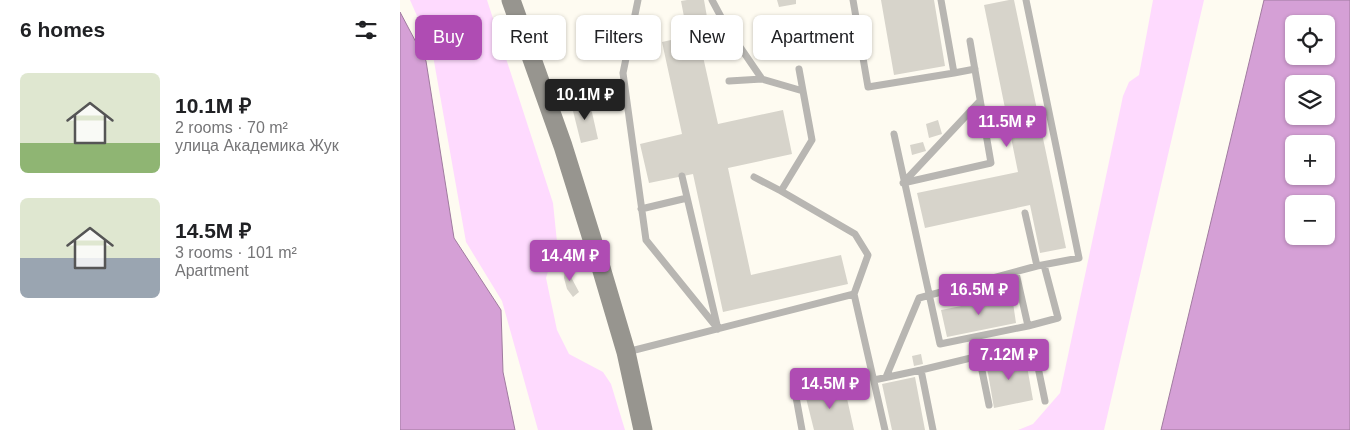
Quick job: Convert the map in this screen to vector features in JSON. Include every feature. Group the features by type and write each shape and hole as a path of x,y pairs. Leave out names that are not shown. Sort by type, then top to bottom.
{"main road":[{"path":"511,0 563,146 626,352 642,430"}],"lane":[{"path":"638,0 624,73 646,240 718,329"},
{"path":"712,0 727,28 762,79"},
{"path":"853,0 868,87 975,69"},
{"path":"941,0 954,73"},
{"path":"886,377 919,298 1079,258 1026,0"},
{"path":"903,183 991,163 970,41"},
{"path":"781,191 812,140 799,69"},
{"path":"729,80 762,79 803,91"},
{"path":"903,183 980,101"},
{"path":"894,134 903,183 940,344 1058,318 1025,213"},
{"path":"682,176 718,329"},
{"path":"754,177 855,234 868,255 854,294 885,430"},
{"path":"641,209 687,198"},
{"path":"1016,273 1028,326"},
{"path":"626,352 854,294"},
{"path":"874,380 1033,343 1045,400"},
{"path":"978,356 989,406"},
{"path":"920,370 933,430"},
{"path":"796,397 802,430"}],"shaded area":[{"path":"410,0 487,0 492,15 492,60 507,60 553,203 557,242 546,278 557,330 569,354 603,372 611,384 625,430 538,430 502,301 466,242 434,60 482,60 482,15 417,15"},
{"path":"1153,0 1204,0 1104,430 1018,430 1033,424 1060,393 1123,96 1129,82 1139,75"},
{"path":"1264,0 1350,0 1350,430 1161,430"},
{"path":"400,12 415,40 415,60 426,61 454,238 501,310 503,372 515,430 400,430"}],"building":[{"path":"704,0 707,15 684,15 681,1"},
{"path":"777,0 796,0 796,4 779,7"},
{"path":"881,0 934,0 945,66 894,75"},
{"path":"1014,0 1066,248 1040,253 1030,205 925,228 917,193 1018,172 984,5"},
{"path":"671,40 671,60 704,60 718,124 783,110 792,154 728,168 751,275 841,255 848,284 723,312 693,174 649,183 640,144 682,134 662,42"},
{"path":"589,99 598,139 581,143 571,103"},
{"path":"938,120 942,134 929,138 926,124"},
{"path":"923,142 926,151 912,155 910,145"},
{"path":"565,268 573,269 571,277 579,292 573,297 567,289 564,278"},
{"path":"1012,296 1016,323 947,337 941,310"},
{"path":"921,354 923,364 914,366 912,356"},
{"path":"1025,355 1033,400 994,408 986,362"},
{"path":"915,377 925,430 892,430 882,384"},
{"path":"844,385 854,430 814,430 805,394"}]}
